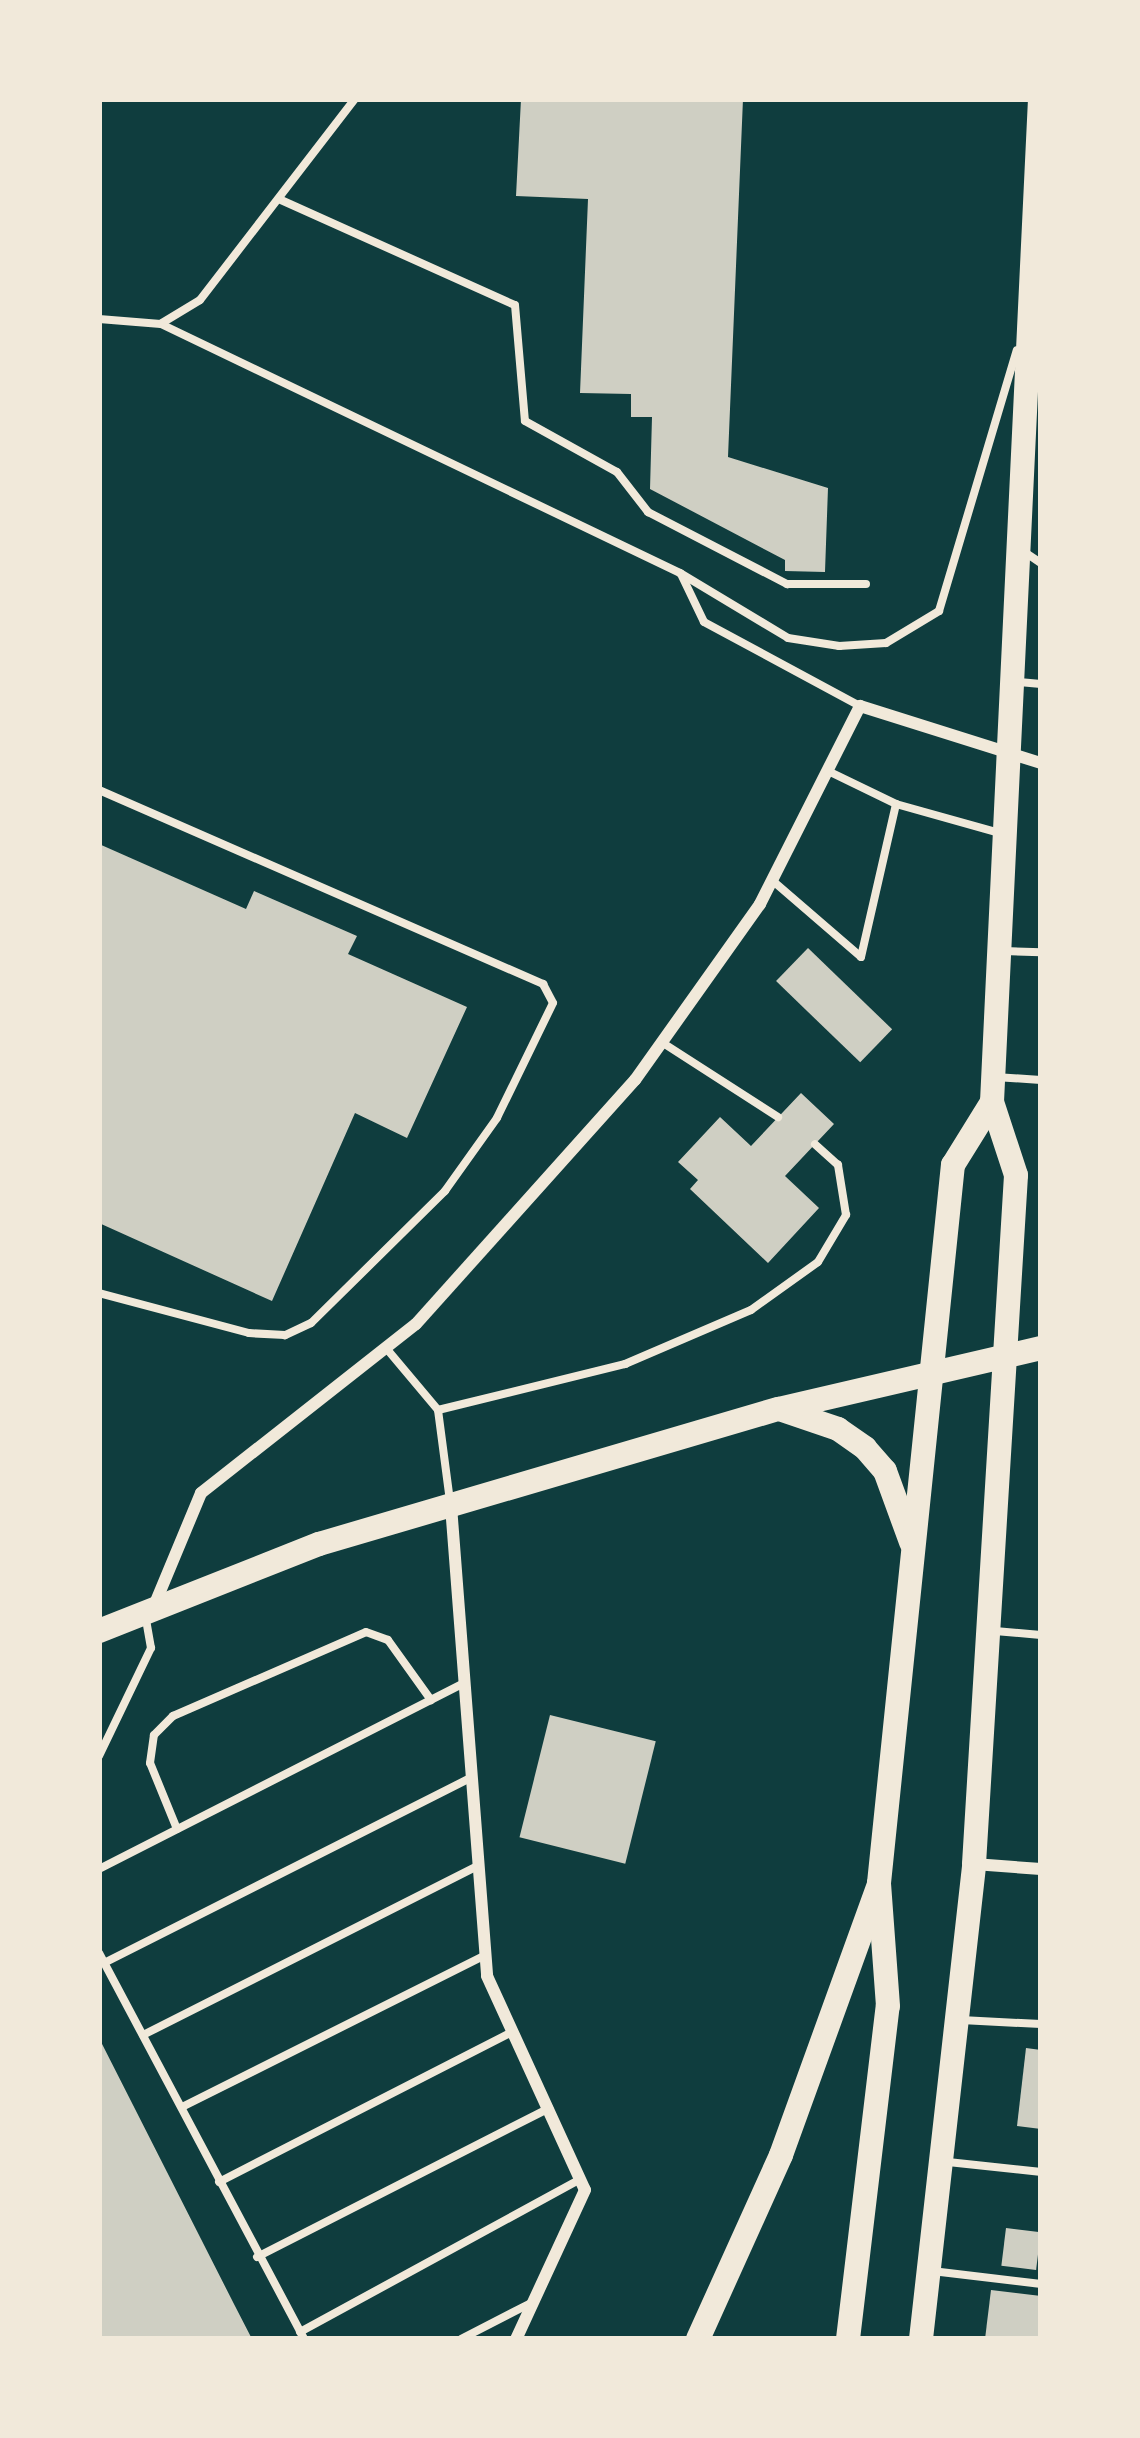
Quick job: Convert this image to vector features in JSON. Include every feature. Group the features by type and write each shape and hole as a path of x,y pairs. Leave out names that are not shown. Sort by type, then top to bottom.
{"main road":[{"path":"921,2339 947,2162 974,1864 1016,1175 993,1090 1014,681 1030,556 1031,302 1040,99"},
{"path":"848,2339 888,2006 879,1882 953,1165 993,1090"},
{"path":"99,1630 149,1608 451,1505 779,1409 1041,1348"},
{"path":"779,1409 838,1429 875,1460 900,1505 915,1559"},
{"path":"698,2339 774,2173 879,1882"}],"street":[{"path":"149,1608 200,1493 386,1348 517,1220 663,1043 772,880 860,706 1041,763"},
{"path":"451,1505 486,1954 513,2031 585,2190 516,2339"},
{"path":"974,1864 1041,1869"}],"lane":[{"path":"161,324 200,300 355,99"},
{"path":"281,200 515,305 525,421 616,472 648,512 788,584 866,584"},
{"path":"99,319 161,324 680,573 788,638 839,646 886,643 938,611 1031,302"},
{"path":"680,573 704,622 860,706"},
{"path":"1014,681 1041,684"},
{"path":"827,770 896,804 1007,835"},
{"path":"99,790 543,984 553,1003 497,1118 445,1191 311,1322 285,1335 249,1333 99,1293"},
{"path":"772,880 861,957 896,804"},
{"path":"1003,951 1041,952"},
{"path":"663,1043 778,1117"},
{"path":"993,1090 1041,1080"},
{"path":"438,1410 625,1364 730,1319 818,1262 846,1215 838,1165 815,1144"},
{"path":"386,1348 438,1410 451,1505"},
{"path":"99,1756 151,1648 149,1608"},
{"path":"988,1630 1041,1635"},
{"path":"178,1829 150,1763 154,1735 173,1716 366,1633 388,1640 431,1700"},
{"path":"99,1869 464,1683"},
{"path":"470,1778 101,1959 302,2335 580,2179"},
{"path":"142,2035 479,1865"},
{"path":"182,2107 486,1954"},
{"path":"961,2020 1041,2024"},
{"path":"219,2182 513,2031"},
{"path":"257,2257 549,2108"},
{"path":"947,2162 1041,2172"},
{"path":"931,2270 1041,2284"},
{"path":"461,2339 533,2302"}],"building":[{"path":"521,99 743,99 728,457 828,488 825,572 785,571 785,560 650,489 652,417 631,417 631,394 580,393 588,199 516,196"},
{"path":"99,844 246,909 254,891 357,936 348,954 467,1007 407,1138 355,1113 272,1301 99,1223"},
{"path":"808,948 892,1029 860,1062 776,981"},
{"path":"801,1093 834,1124 785,1176 819,1208 768,1263 690,1189 698,1180 678,1162 720,1117 751,1146"},
{"path":"550,1715 656,1741 625,1864 520,1837"},
{"path":"99,2038 235,2306 252,2339 99,2339"},
{"path":"1026,2048 1041,2050 1041,2129 1017,2126"},
{"path":"1006,2228 1041,2232 1036,2270 1001,2266"},
{"path":"991,2290 1041,2296 1041,2339 985,2339"}]}
